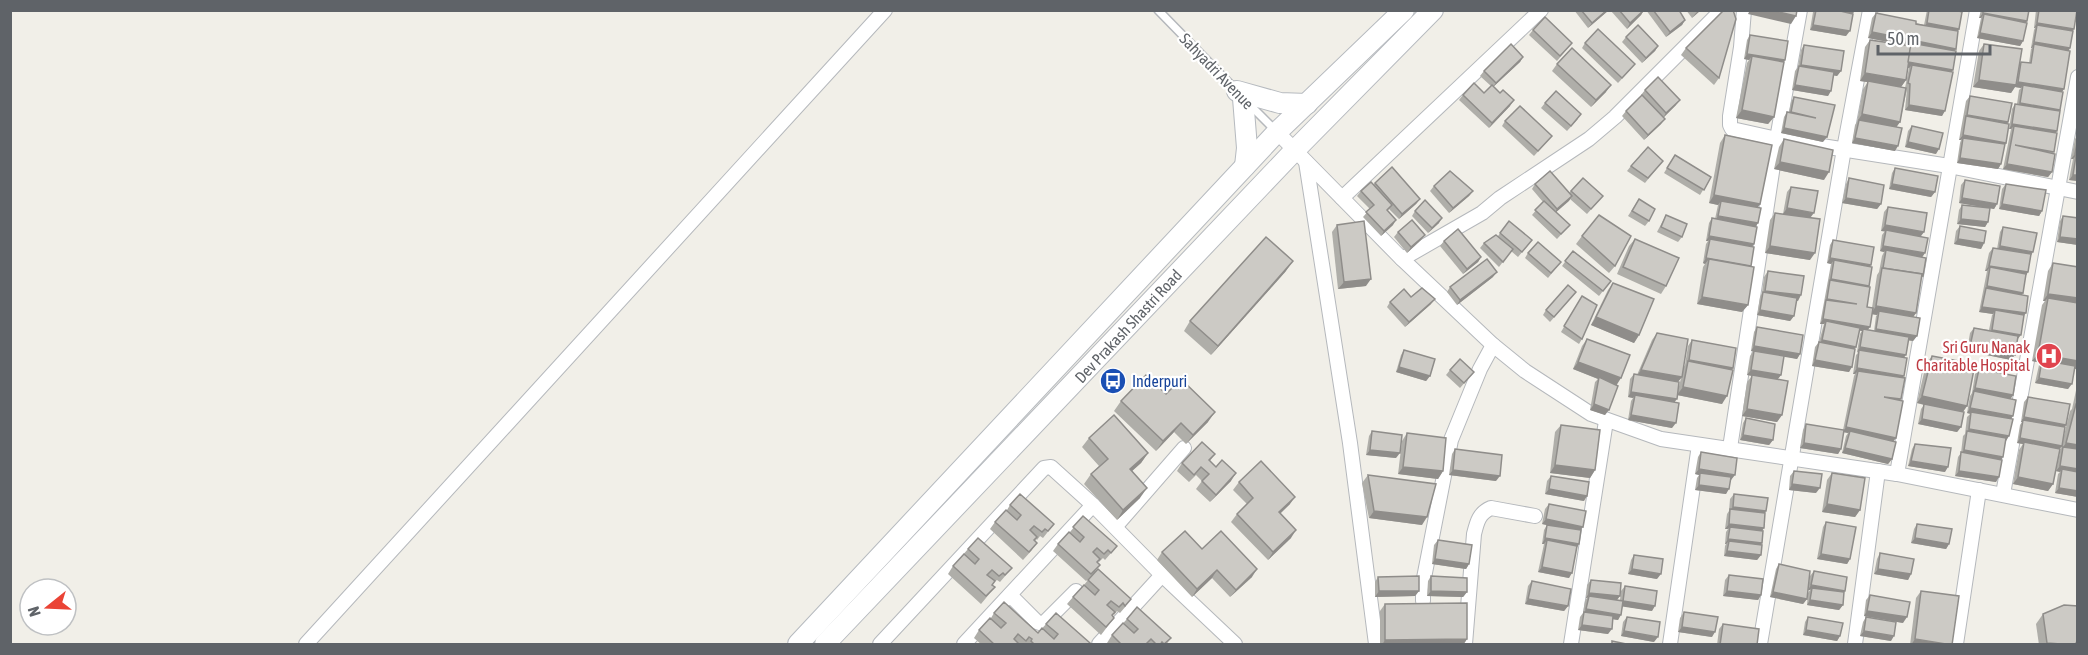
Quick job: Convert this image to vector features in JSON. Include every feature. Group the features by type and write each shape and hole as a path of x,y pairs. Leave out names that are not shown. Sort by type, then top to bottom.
{"street":[{"path":"306,645 885,10"},
{"name":"Dev Prakash Shastri Road","path":"798,645 1276,132 1404,10"},
{"name":"Dev Prakash Shastri Road","path":"825,645 1300,156 1433,10"},
{"path":"1342,198 1541,10"},
{"path":"1402,259 1482,213 1500,198 1589,139 1615,117 1722,10"},
{"path":"1744,10 1730,125 1732,129 1778,139 1949,166 2078,192"},
{"path":"1730,448 1800,10"},
{"path":"1760,645 1844,149 1870,10"},
{"path":"1897,474 1977,10"},
{"path":"2003,494 2078,77"},
{"path":"1245,166 1247,148 1240,95 1307,104"},
{"path":"1276,132 1402,259 1493,345 1525,371 1576,406 1606,421 1661,439 1897,474 2078,510"},
{"path":"1300,156 1350,443 1376,645"},
{"path":"1423,602 1423,583 1451,440 1480,369 1493,345"},
{"path":"1571,645 1606,421"},
{"path":"1670,645 1699,445"},
{"path":"1116,526 1184,448"},
{"path":"880,645 1044,468 1054,469 1094,505 1235,645"},
{"path":"1855,645 1878,471"},
{"path":"1956,645 1979,490"},
{"path":"968,643 1094,505"},
{"path":"1465,645 1474,534 1478,517 1484,510 1491,508 1535,516"},
{"path":"1098,645 1162,575"},
{"path":"1010,595 1037,622 1043,624 1076,591"}],"lane":[{"name":"Sahyadri Avenue","path":"1158,10 1276,132"}],"building":[{"path":"1581,10 1607,10 1592,23"},
{"path":"1619,10 1644,10 1630,23"},
{"path":"1653,10 1679,10 1685,20 1670,32"},
{"path":"1724,10 1733,10 1736,19 1719,78 1686,48"},
{"path":"1771,10 1797,10 1796,16"},
{"path":"1816,10 1836,10 1853,14 1850,31 1813,25"},
{"path":"1929,10 1962,12 1959,29 1927,23"},
{"path":"1983,10 2029,10 2027,21 1983,13"},
{"path":"2039,10 2077,10 2074,29 2037,23"},
{"path":"1876,13 1916,21 1916,24 1958,31 1956,49 1872,32"},
{"path":"1984,14 2027,23 2023,41 1980,33"},
{"path":"1545,17 1572,43 1560,56 1533,30"},
{"path":"1638,25 1658,46 1646,58 1626,37"},
{"path":"2037,25 2073,31 2070,48 2034,42"},
{"path":"1598,29 1635,64 1622,78 1585,43"},
{"path":"1750,35 1788,41 1785,60 1747,54"},
{"path":"1870,40 1911,46 1906,80 1865,73"},
{"path":"1911,43 1956,51 1953,70 1908,62"},
{"path":"1511,44 1523,57 1496,83 1484,71"},
{"path":"1984,44 2022,49 2016,85 1979,80"},
{"path":"2034,44 2070,51 2064,89 2018,82 2021,62 2031,63"},
{"path":"1804,45 1844,51 1841,71 1801,65"},
{"path":"1572,48 1611,85 1596,100 1557,64"},
{"path":"1752,56 1784,62 1774,117 1742,110"},
{"path":"1912,65 1953,72 1945,111 1909,105 1910,84 1908,83"},
{"path":"1799,66 1834,72 1831,91 1795,85"},
{"path":"1658,77 1680,100 1666,113 1645,90"},
{"path":"1868,81 1906,88 1900,122 1862,114"},
{"path":"1474,83 1484,93 1492,85 1500,93 1503,90 1514,100 1492,123 1463,95"},
{"path":"2023,85 2063,92 2060,110 2020,103"},
{"path":"1556,91 1581,114 1571,126 1545,103"},
{"path":"1642,95 1665,119 1648,135 1626,111"},
{"path":"1970,96 2012,103 2008,122 1967,115"},
{"path":"1794,97 1835,105 1827,137 1784,128 1787,112 1816,118 1791,112"},
{"path":"2015,104 2060,111 2057,131 2012,124"},
{"path":"1520,106 1552,136 1538,151 1505,121"},
{"path":"1966,116 2009,124 2006,143 1963,135"},
{"path":"1859,120 1902,128 1898,146 1855,138"},
{"path":"1912,126 1943,133 1939,149 1908,142"},
{"path":"2014,126 2057,133 2054,152 2015,145 2055,154 2052,172 2007,164"},
{"path":"1725,135 1772,145 1760,204 1714,195"},
{"path":"1963,138 2005,144 2001,164 1960,158"},
{"path":"2078,138 2078,155 2075,154"},
{"path":"1784,139 1833,150 1829,172 1780,162"},
{"path":"1648,147 1663,161 1648,178 1631,166"},
{"path":"1675,155 1711,177 1704,190 1667,168"},
{"path":"2076,156 2078,156 2078,175 2073,175"},
{"path":"1392,167 1420,199 1402,214 1375,183"},
{"path":"1895,168 1938,176 1935,192 1892,184"},
{"path":"1450,171 1473,191 1453,208 1434,186"},
{"path":"1550,171 1572,196 1557,209 1535,184"},
{"path":"1583,178 1603,196 1591,209 1571,191"},
{"path":"1849,178 1884,185 1881,204 1846,198"},
{"path":"1965,180 2000,186 1997,204 1962,198"},
{"path":"1371,182 1392,205 1387,210 1396,220 1384,231 1366,212 1374,205 1361,191"},
{"path":"2006,184 2046,190 2042,211 2002,204"},
{"path":"1791,187 1818,191 1814,213 1787,208"},
{"path":"1639,199 1655,209 1649,221 1632,211"},
{"path":"1425,200 1442,218 1432,228 1415,211"},
{"path":"1544,201 1570,225 1561,234 1535,210"},
{"path":"1721,201 1761,208 1758,223 1718,216"},
{"path":"1962,205 1990,208 1988,222 1961,219"},
{"path":"1888,207 1927,213 1924,232 1885,225"},
{"path":"1775,213 1820,219 1815,253 1770,246"},
{"path":"1599,215 1631,236 1615,266 1582,236"},
{"path":"1666,215 1687,224 1682,237 1661,227"},
{"path":"2063,216 2078,218 2078,239 2060,237"},
{"path":"1712,218 1757,227 1754,244 1709,236"},
{"path":"1412,220 1425,235 1411,247 1398,232"},
{"path":"1364,221 1371,279 1344,282 1337,225"},
{"path":"1509,221 1532,240 1522,252 1500,233"},
{"path":"1960,226 1986,231 1984,243 1958,239"},
{"path":"2003,227 2037,233 2033,252 2000,246"},
{"path":"1458,229 1481,257 1467,269 1444,241"},
{"path":"1886,230 1928,238 1925,253 1883,246"},
{"path":"1496,235 1513,249 1503,262 1484,243"},
{"path":"1266,237 1293,261 1218,346 1190,321"},
{"path":"1635,239 1679,258 1666,286 1623,267"},
{"path":"1710,239 1754,247 1751,266 1706,258"},
{"path":"1833,240 1874,247 1871,265 1830,258"},
{"path":"1538,242 1561,262 1551,273 1528,253"},
{"path":"1993,248 2031,254 2028,272 1989,266"},
{"path":"1886,250 1926,258 1923,276 1883,268"},
{"path":"1573,251 1611,281 1603,291 1565,261"},
{"path":"1487,259 1497,272 1460,300 1450,287"},
{"path":"1709,259 1754,267 1748,305 1702,297"},
{"path":"1834,260 1872,267 1869,286 1831,279"},
{"path":"2053,263 2078,267 2078,298 2048,294"},
{"path":"1990,267 2026,274 2023,293 1987,286"},
{"path":"1882,268 1922,274 1916,313 1876,306"},
{"path":"1768,271 1804,276 1801,295 1765,291"},
{"path":"1830,280 1870,287 1867,307 1873,308 1870,327 1823,319 1826,300 1857,304 1827,299"},
{"path":"1613,283 1654,299 1639,335 1596,317"},
{"path":"1568,285 1576,292 1554,317 1546,310"},
{"path":"1422,288 1435,299 1409,322 1390,302 1404,289 1411,297"},
{"path":"1986,288 2028,296 2026,313 1982,307"},
{"path":"1763,292 1797,298 1794,316 1760,310"},
{"path":"1582,296 1597,305 1582,339 1564,326"},
{"path":"2048,298 2078,303 2078,361 2038,354"},
{"path":"1995,310 2024,315 2021,335 1992,330"},
{"path":"1879,311 1920,318 1917,336 1876,329"},
{"path":"1826,321 1860,328 1856,347 1822,340"},
{"path":"1757,327 1803,335 1800,354 1754,346"},
{"path":"1974,328 2018,336 2015,355 1970,346"},
{"path":"1863,329 1909,337 1906,355 1860,347"},
{"path":"1657,333 1688,339 1682,377 1641,370"},
{"path":"1587,339 1630,355 1621,378 1578,362"},
{"path":"1692,340 1736,348 1733,368 1689,360"},
{"path":"1819,342 1855,349 1852,367 1815,360"},
{"path":"1404,350 1435,359 1430,376 1399,367"},
{"path":"1859,350 1907,358 1904,376 1857,368"},
{"path":"1754,351 1784,356 1781,375 1751,370"},
{"path":"1932,356 1975,364 1967,406 1922,396"},
{"path":"1460,359 1474,372 1464,383 1450,370"},
{"path":"2042,360 2075,366 2072,384 2039,378"},
{"path":"1688,361 1733,370 1727,396 1683,387"},
{"path":"1979,369 2016,376 2013,395 1975,388"},
{"path":"1858,371 1905,378 1901,399 1884,397 1903,401 1896,438 1846,427"},
{"path":"1634,374 1679,382 1677,399 1631,392"},
{"path":"1146,375 1166,394 1181,379 1215,412 1193,435 1181,423 1163,441 1121,401"},
{"path":"1752,375 1788,381 1782,415 1747,409"},
{"path":"1599,377 1618,386 1609,410 1594,404"},
{"path":"1974,391 2016,400 2013,416 1970,408"},
{"path":"1635,395 1679,403 1676,423 1631,415"},
{"path":"2028,397 2070,404 2066,425 2024,417"},
{"path":"1924,404 1964,412 1961,427 1922,419"},
{"path":"2076,404 2078,404 2078,445 2066,443"},
{"path":"1971,412 2013,419 2009,436 1969,429"},
{"path":"1114,415 1148,453 1130,469 1147,488 1123,510 1091,474 1108,459 1089,438"},
{"path":"1746,418 1775,424 1773,440 1743,435"},
{"path":"2023,420 2065,427 2062,446 2020,438"},
{"path":"1806,424 1844,430 1841,449 1804,443"},
{"path":"1561,425 1600,430 1595,470 1555,465"},
{"path":"1372,431 1402,435 1400,453 1370,450"},
{"path":"1850,431 1896,442 1892,459 1845,448"},
{"path":"1967,431 2006,438 2003,457 1964,450"},
{"path":"1407,433 1446,438 1443,471 1403,467"},
{"path":"1202,442 1215,454 1209,460 1216,467 1222,460 1236,473 1216,495 1202,481 1209,474 1201,467 1194,475 1182,463"},
{"path":"2024,442 2060,449 2053,484 2018,477"},
{"path":"1915,444 1951,448 1948,467 1911,461"},
{"path":"2063,447 2078,449 2078,469 2060,466"},
{"path":"1455,449 1502,455 1500,476 1453,470"},
{"path":"1701,452 1737,458 1735,475 1699,469"},
{"path":"1961,452 2002,460 1999,477 1959,471"},
{"path":"1261,461 1295,497 1279,512 1296,530 1273,552 1237,514 1253,498 1239,482"},
{"path":"2062,469 2078,472 2078,491 2059,488"},
{"path":"1794,471 1822,474 1820,488 1792,484"},
{"path":"1700,473 1731,477 1729,489 1699,485"},
{"path":"1832,473 1865,478 1860,510 1827,504"},
{"path":"1368,475 1436,484 1427,517 1374,511"},
{"path":"1551,476 1589,482 1587,496 1549,489"},
{"path":"1020,494 1054,524 1048,531 1045,529 1042,532 1034,526 1030,530 1037,537 1034,540 1037,543 1029,552 995,522 1006,510 1017,520 1021,515 1010,505"},
{"path":"1734,494 1768,498 1766,511 1733,507"},
{"path":"1549,504 1586,511 1583,527 1546,519"},
{"path":"1730,509 1765,513 1764,528 1729,524"},
{"path":"1083,516 1117,546 1111,553 1108,550 1104,554 1097,548 1093,552 1100,559 1097,562 1100,565 1091,574 1058,544 1069,532 1080,542 1084,537 1073,527"},
{"path":"1826,522 1856,527 1850,559 1821,554"},
{"path":"1917,524 1952,529 1949,544 1915,538"},
{"path":"1547,525 1581,530 1579,544 1545,538"},
{"path":"1730,527 1763,531 1762,543 1728,539"},
{"path":"1185,531 1202,549 1221,531 1257,569 1236,590 1217,570 1197,589 1162,552"},
{"path":"978,538 1012,568 1005,575 1003,573 999,576 992,570 987,575 995,581 992,585 995,587 986,596 953,566 964,554 975,564 979,559 968,549"},
{"path":"1438,540 1472,545 1469,564 1435,559"},
{"path":"1547,540 1577,546 1572,573 1542,567"},
{"path":"1729,541 1762,545 1761,555 1727,551"},
{"path":"1880,553 1914,559 1911,574 1878,569"},
{"path":"1634,555 1663,559 1661,574 1632,569"},
{"path":"1779,564 1810,571 1807,599 1773,592"},
{"path":"1098,569 1131,599 1125,606 1123,603 1119,607 1111,601 1107,605 1115,612 1112,615 1114,618 1106,627 1073,597 1084,585 1095,595 1099,590 1088,580"},
{"path":"1814,571 1847,577 1845,591 1811,585"},
{"path":"1729,575 1763,579 1761,595 1727,591"},
{"path":"1419,576 1419,591 1379,591 1378,577"},
{"path":"1431,576 1467,578 1467,592 1431,591"},
{"path":"1591,580 1621,583 1620,596 1589,593"},
{"path":"1532,581 1571,589 1568,606 1528,599"},
{"path":"1625,586 1657,591 1655,606 1623,601"},
{"path":"1812,588 1844,592 1843,605 1810,600"},
{"path":"1921,591 1959,596 1952,645 1915,639"},
{"path":"1870,595 1910,602 1907,617 1867,611"},
{"path":"1589,596 1623,601 1621,615 1586,609"},
{"path":"1004,602 1038,633 1042,628 1054,639 1058,634 1046,624 1056,613 1090,643 1088,645 1035,645 1029,637 1026,641 1018,634 1014,639 1020,645 995,645 979,630 990,618 1001,628 1006,623 994,613"},
{"path":"1467,603 1467,639 1385,640 1385,604"},
{"path":"2064,605 2078,606 2078,639 2075,645 2047,643 2043,614"},
{"path":"1137,607 1171,638 1160,645 1151,639 1147,645 1122,645 1112,635 1123,623 1134,633 1138,629 1127,619"},
{"path":"1584,612 1613,616 1612,629 1582,625"},
{"path":"1684,612 1718,617 1715,632 1682,627"},
{"path":"1627,617 1660,622 1658,637 1624,631"},
{"path":"1808,617 1843,623 1840,636 1806,630"},
{"path":"1866,617 1896,622 1894,636 1864,631"},
{"path":"1723,624 1759,629 1757,645 1720,645"},
{"path":"1612,641 1631,645 1612,645"}],"place":[{"name":"Sri Guru Nanak Charitable Hospital","path":"2049,356"},
{"name":"Inderpuri","path":"1113,381"}]}
